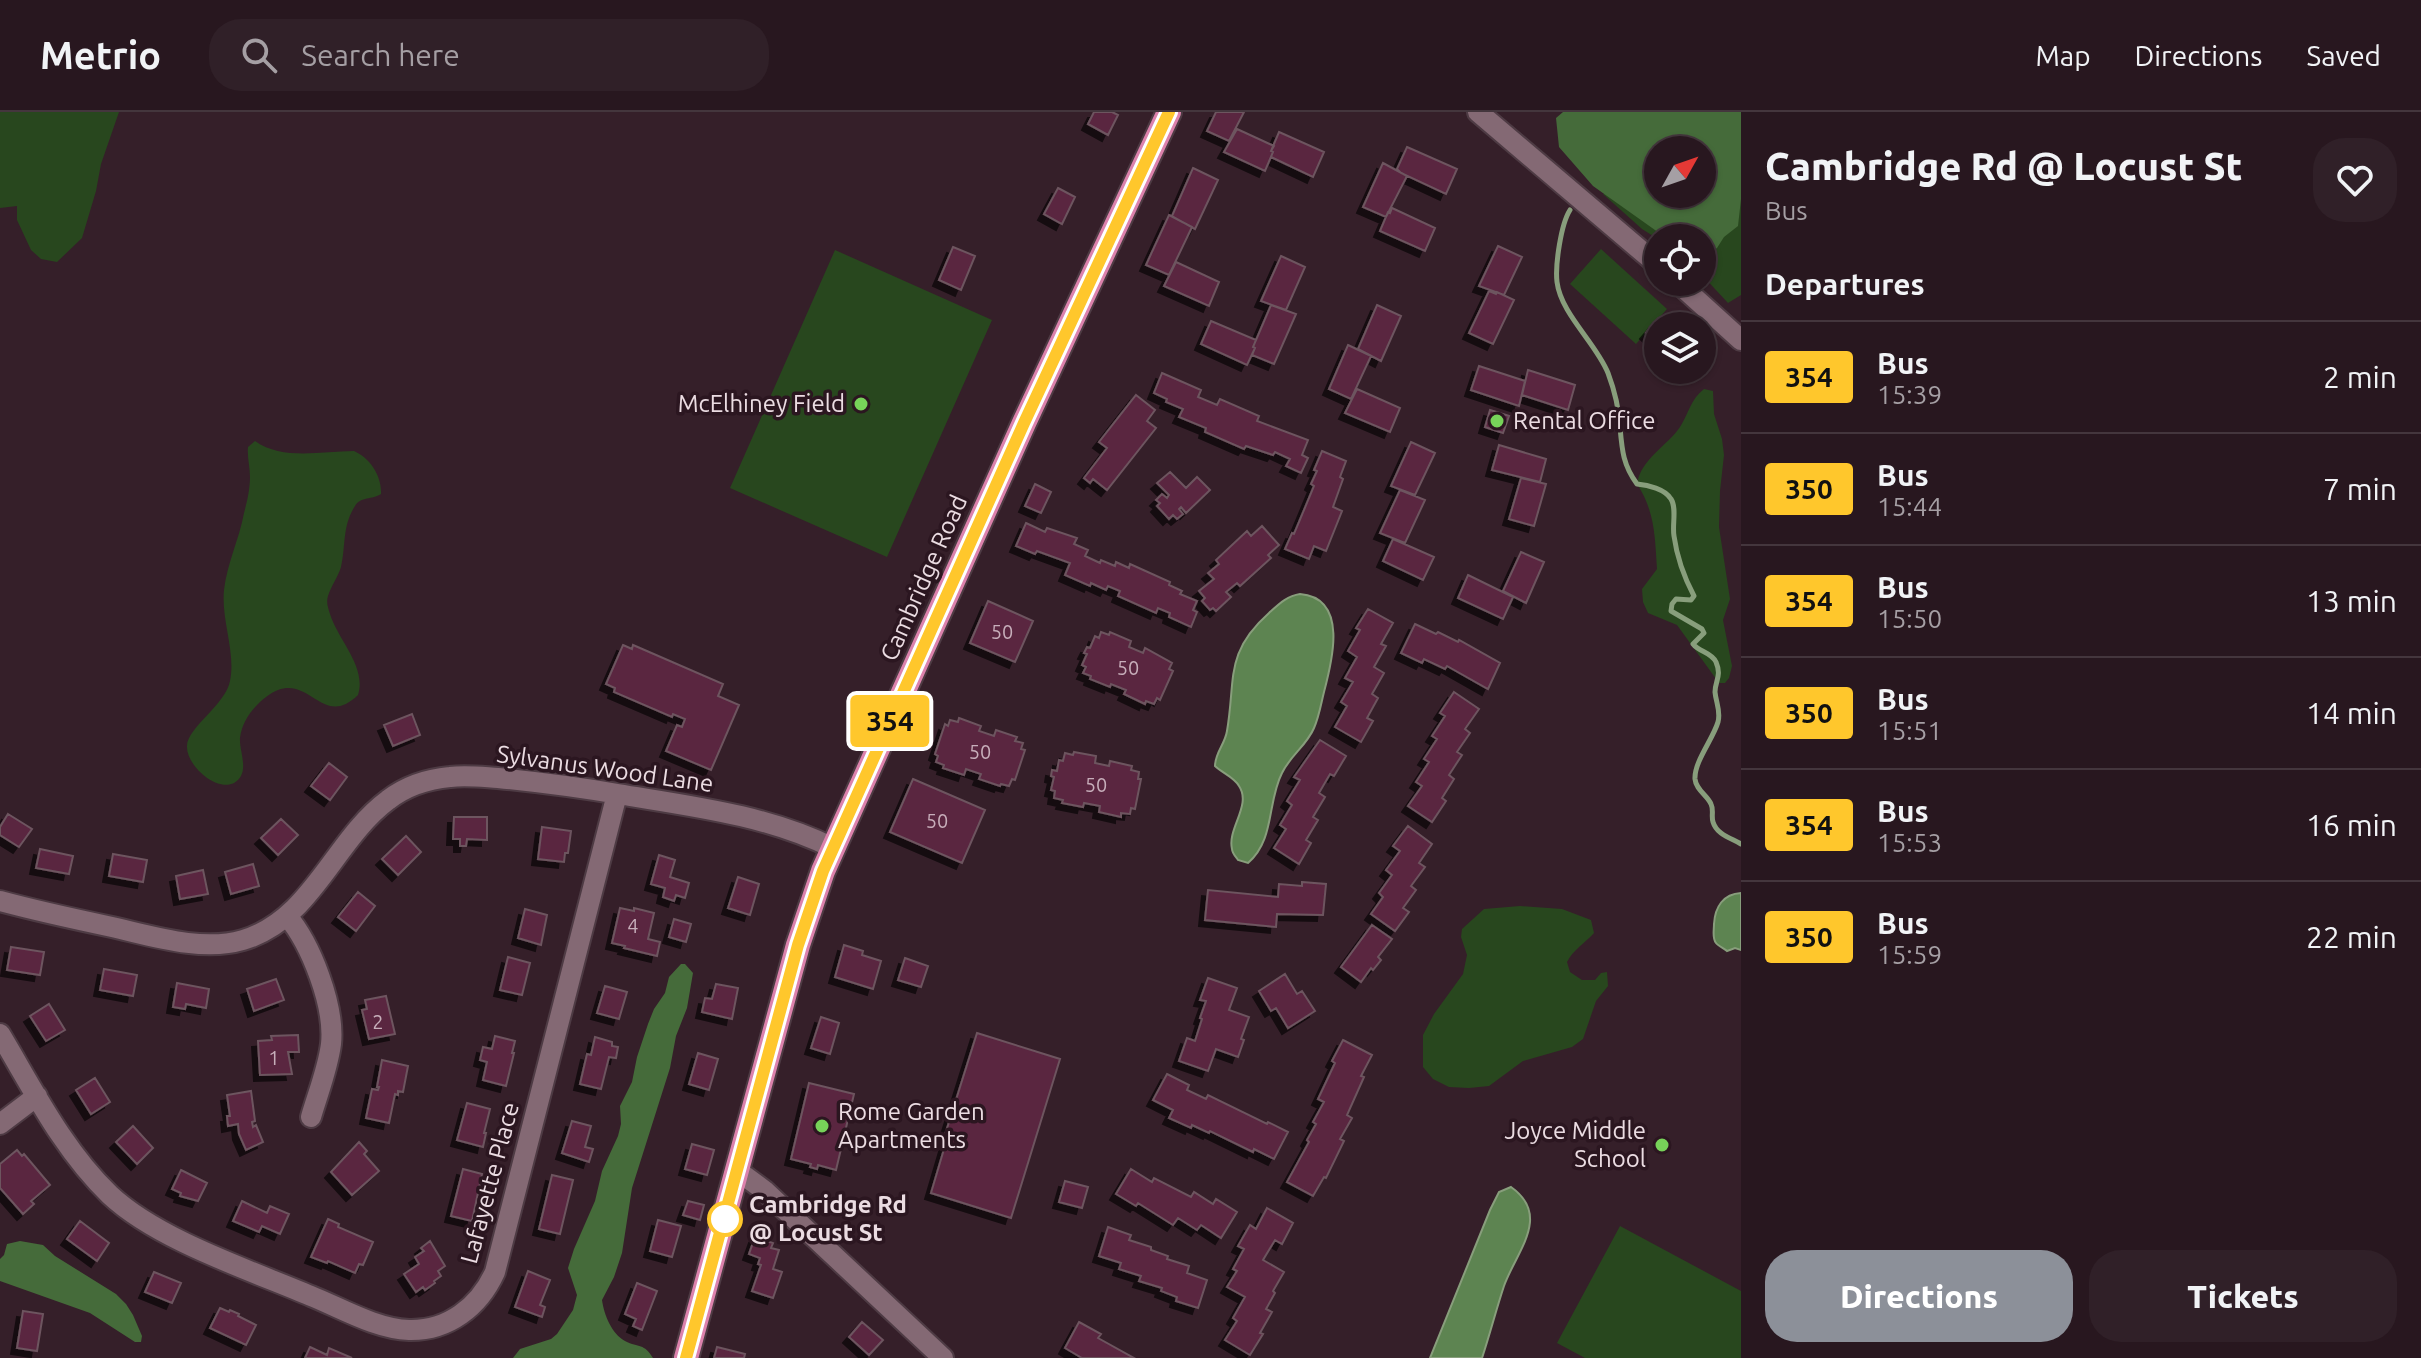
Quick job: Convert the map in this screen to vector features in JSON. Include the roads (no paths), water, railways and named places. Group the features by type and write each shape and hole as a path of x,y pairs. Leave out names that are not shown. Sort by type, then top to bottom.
{"highway":[{"name":"Cambridge Road","path":"686,1358 798,945 833,848 1024,423 1169,112"}],"street":[{"path":"1478,112 1644,253"},
{"path":"1692,296 1741,340"},
{"name":"Sylvanus Wood Lane","path":"0,901 137,933 206,944 226,944 250,938 287,916 377,809 404,790 445,777 470,776 550,783 691,806 785,828 833,848"},
{"name":"Lafayette Place","path":"0,1034 69,1147 113,1198 149,1224 218,1257 387,1326 420,1329 451,1320 478,1300 495,1272 617,794"},
{"path":"287,916 309,948 331,1022 329,1053 311,1117"},
{"path":"0,1124 37,1096"},
{"path":"738,1171 762,1188 943,1358"}],"waterway":[{"path":"1570,210 1558,255 1560,294 1608,373 1617,407 1624,457 1632,477 1637,484 1665,493 1673,503 1677,552 1694,596 1691,600 1676,599 1671,611 1702,629 1704,633 1693,644 1714,659 1718,671 1715,692 1718,722 1697,765 1695,779 1711,804 1715,826 1741,844"}],"place":[{"name":"McElhiney Field","path":"861,404"},
{"name":"Rental Office","path":"1497,421"},
{"name":"Rome Garden Apartments","path":"822,1126"},
{"name":"Joyce Middle School","path":"1662,1145"},
{"name":"Cambridge Rd @ Locust St","path":"725,1219"}]}
